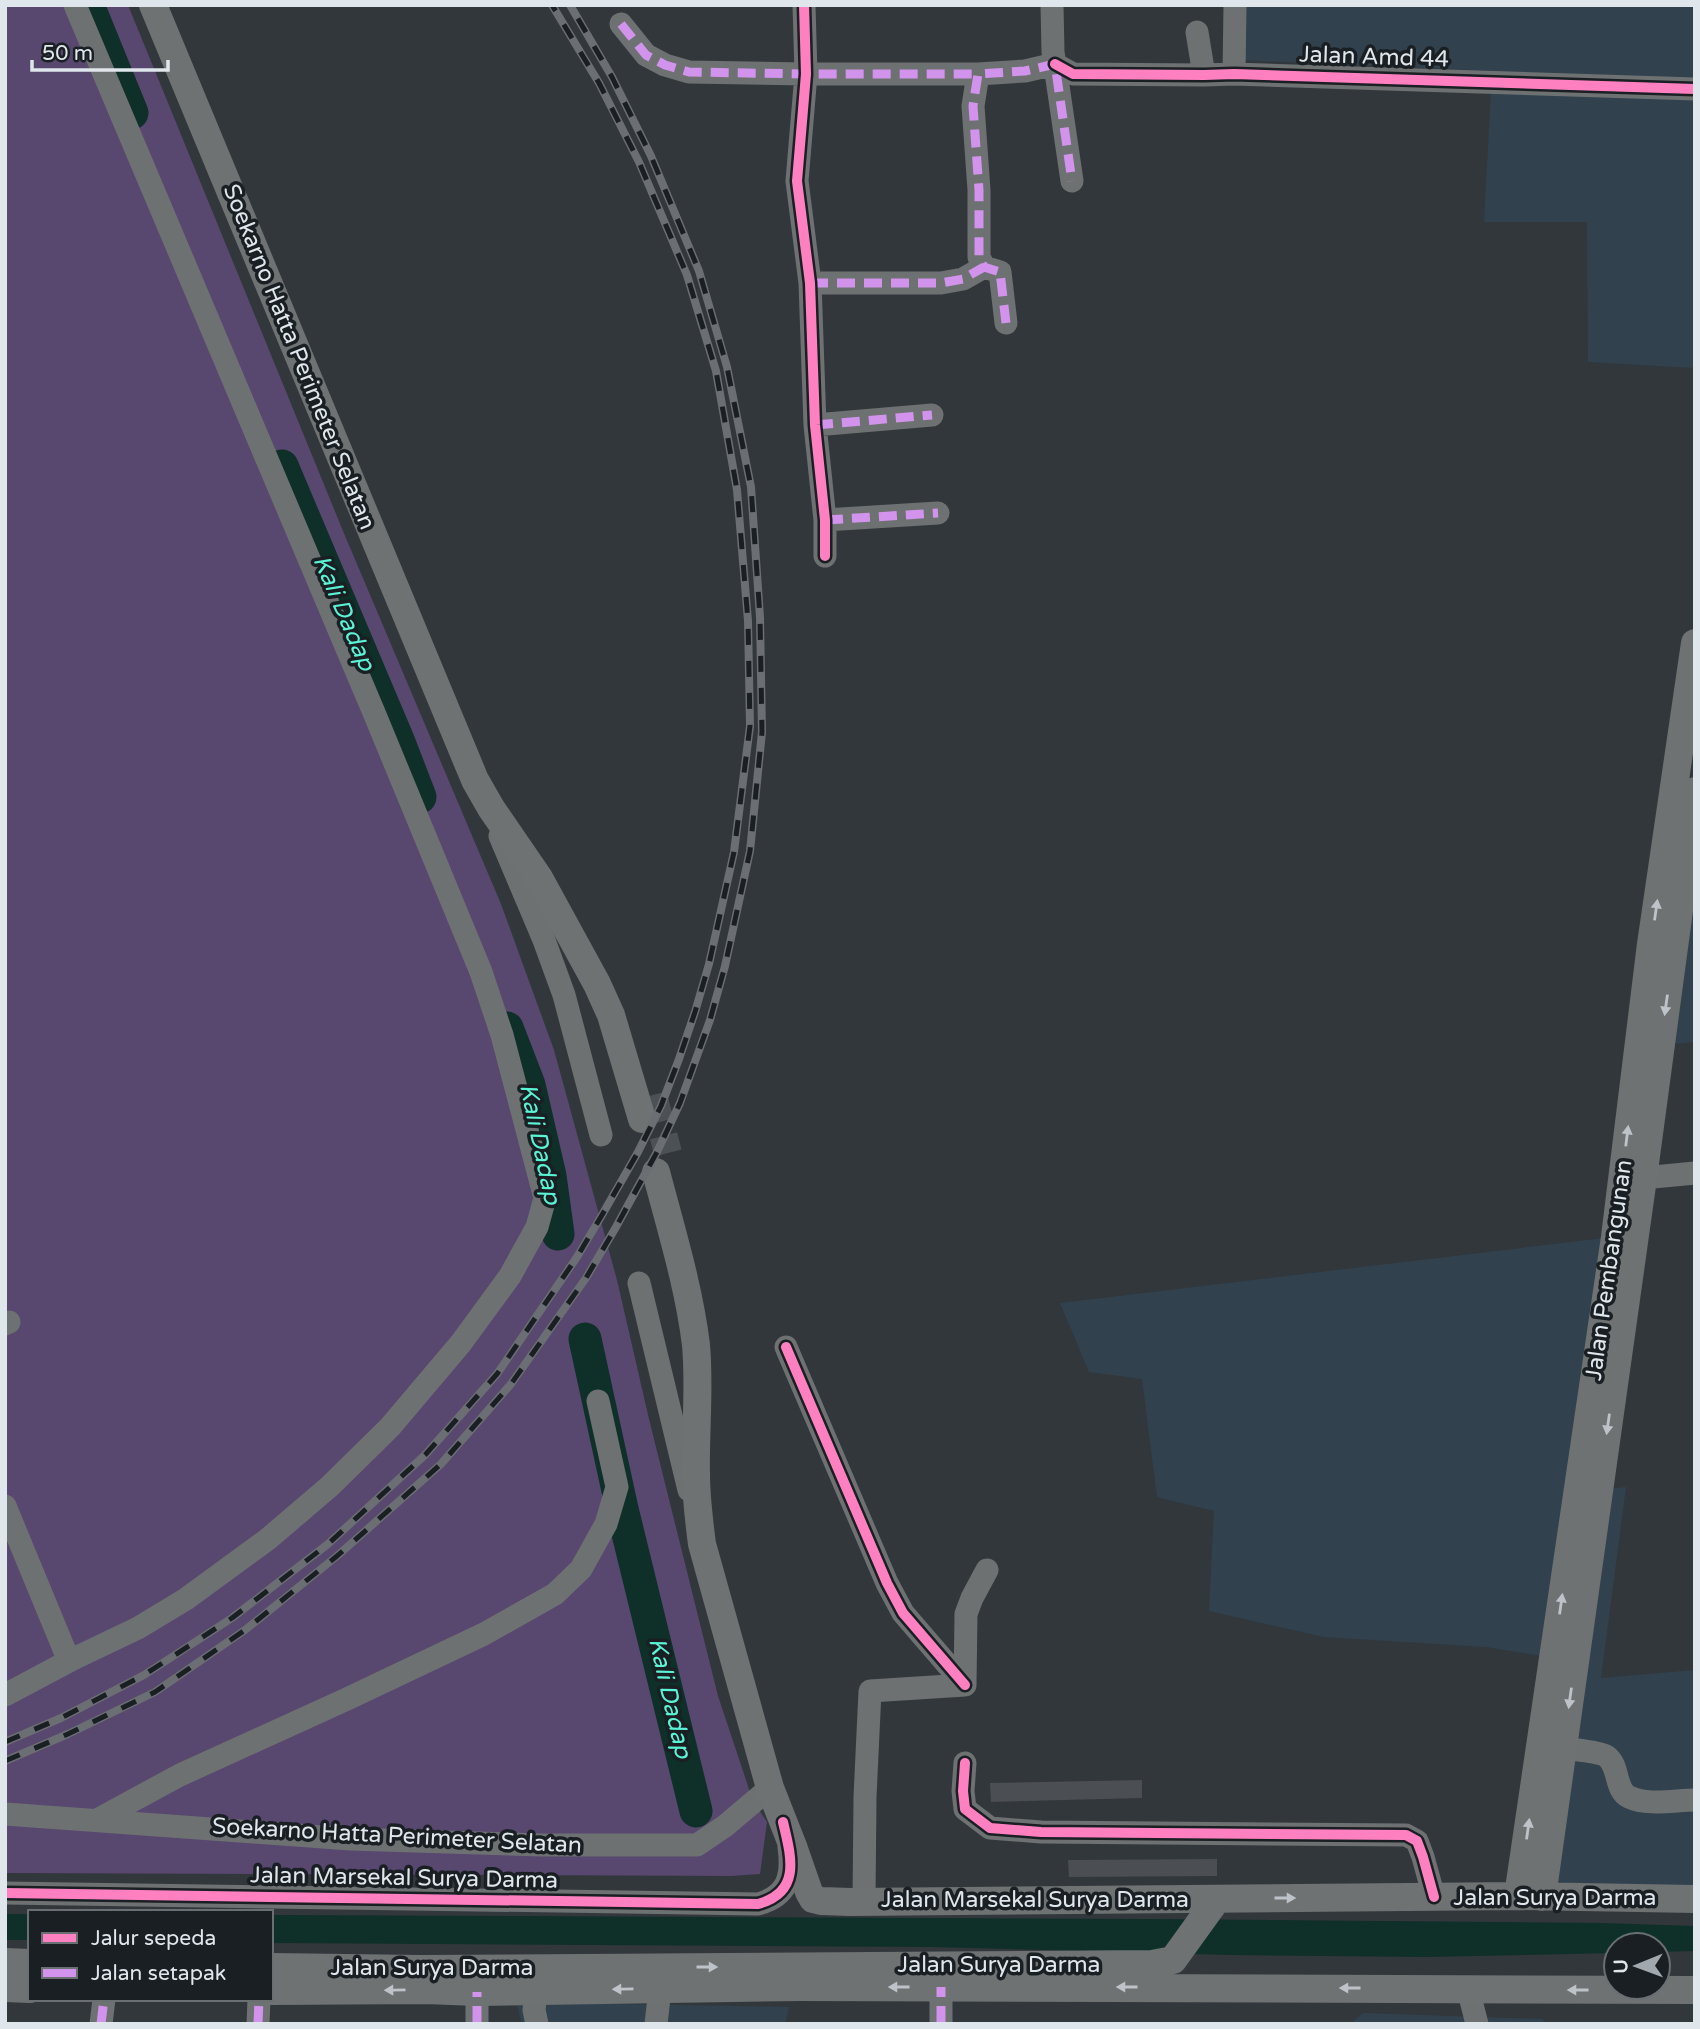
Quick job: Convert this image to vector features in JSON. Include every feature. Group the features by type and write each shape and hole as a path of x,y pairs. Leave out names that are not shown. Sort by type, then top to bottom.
{"main road":[{"name":"Soekarno Hatta Perimeter Selatan","path":"153,5 475,780 539,878 597,984 647,1107 629,1016 611,972 583,917 551,866 483,773 446,709"},
{"name":"Jalan Pembangunan","path":"1530,1897 1651,944 1695,643"},
{"name":"Jalan Pembangunan","path":"1530,1897 1563,1748 1695,791"},
{"path":"716,1594 711,1556 714,1421 712,1343 698,1268 662,1163 696,1346 696,1475 702,1544 770,1787 810,1896 817,1901 859,1901"},
{"name":"Jalan Surya Darma","path":"1209,1909 1434,1897 1695,1899"},
{"name":"Jalan Marsekal Surya Darma","path":"859,1901 1209,1909"},
{"path":"1195,1987 1175,1956 1209,1909"},
{"name":"Jalan Surya Darma","path":"273,1967 435,1969 1141,1964 1175,1956"},
{"path":"5,1962 28,1963"},
{"name":"Jalan Surya Darma","path":"273,1992 941,1987 1695,1990"},
{"path":"5,1988 28,1989"}],"street":[{"path":"5,1695 138,1628 186,1599 268,1539 330,1486 390,1427 461,1343 509,1276 537,1227 545,1198 502,1035 481,972 75,5"},
{"path":"804,5 806,74 797,181 810,283 815,425 825,520 825,556"},
{"path":"1052,5 1055,64 1072,181"},
{"path":"1234,74 1235,5"},
{"path":"621,24 646,55 665,65 689,72 978,74 1025,71 1055,64"},
{"path":"1197,32 1204,75"},
{"name":"Jalan Amd 44","path":"1055,64 1073,74 1234,74 1695,89"},
{"path":"978,74 973,106 979,190 979,257 984,267 1000,272 1006,323"},
{"path":"810,283 941,283 963,279 984,267"},
{"path":"815,425 932,415"},
{"path":"825,520 938,513"},
{"path":"475,780 544,940 575,1031 601,1135"},
{"path":"1643,1178 1695,1173"},
{"path":"639,1283 702,1544"},
{"path":"786,1347 887,1583 903,1613 965,1685"},
{"path":"97,1820 161,1784 484,1634 555,1594 581,1569 606,1524 617,1487 598,1401"},
{"path":"5,1506 69,1661"},
{"path":"965,1685 966,1615 987,1570"},
{"path":"859,1901 870,1691 965,1685"},
{"path":"1563,1748 1604,1755 1612,1762 1623,1792 1630,1798 1647,1801 1695,1800"},
{"path":"965,1763 965,1809 990,1828 1041,1832 1406,1835 1417,1841 1434,1897"},
{"name":"Soekarno Hatta Perimeter Selatan","path":"5,1814 350,1839 542,1845 697,1845 725,1826 770,1787"},
{"name":"Jalan Marsekal Surya Darma","path":"5,1893 758,1904 778,1895 789,1877 790,1857 783,1822"},
{"path":"941,1987 941,2024"},
{"path":"656,2024 660,1989"},
{"path":"1468,1989 1477,2024"},
{"path":"536,1991 534,2010 537,2024"},
{"path":"477,1992 477,2024"},
{"path":"101,2024 104,2001"},
{"path":"258,2024 259,2001"}],"shaded area":[{"path":"5,5 128,5 343,531 501,904 554,1050 617,1280 718,1696 753,1801 767,1822 760,1874 5,1873"},
{"path":"1236,5 1695,5 1695,368 1588,362 1587,222 1484,222 1492,71 1240,60"},
{"path":"1695,792 1695,1042 1661,1045"},
{"path":"1613,1237 1580,1492 1626,1487 1601,1678 1695,1670 1695,1908 1551,1899 1555,1658 1486,1647 1324,1637 1209,1611 1214,1511 1157,1497 1142,1379 1089,1372 1060,1303"},
{"path":"5,1914 28,1914 28,1940 5,1940"},
{"path":"273,1915 1147,1919 1695,1926 1695,1951 1672,1952 1672,1931 1602,1931 1602,1953 1426,1957 931,1947 273,1943"},
{"path":"516,2002 789,2007 785,2024 522,2024"},
{"path":"1363,2013 1542,2019 1547,2024 1351,2024"}],"building":[{"path":"1142,1780 1142,1798 991,1802 990,1783"},
{"path":"1217,1859 1217,1876 1069,1877 1068,1860"}],"waterway":[{"name":"Kali Dadap","path":"88,5 132,113"},
{"name":"Kali Dadap","path":"282,466 420,797"},
{"name":"Kali Dadap","path":"507,1028 529,1085 550,1176 558,1234"},
{"name":"Kali Dadap","path":"585,1339 622,1509 696,1811"}],"tunnel":[{"path":"653,1095 668,1153"}],"railway":[{"path":"5,1742 61,1718 144,1675 232,1618 328,1544 425,1455 497,1374 577,1257 638,1152 661,1106 695,1012 709,964 734,852 750,726 748,621 737,490 716,371 687,275 639,162 599,83 552,5"},
{"path":"5,1761 155,1692 245,1630 337,1556 441,1464 511,1384 586,1278 657,1152 680,1103 710,1020 725,966 750,851 762,732 760,617 751,487 727,367 699,271 651,156 612,77 570,5"}],"marked path":[{"path":"621,24 646,55 665,65 689,72 978,74"},
{"path":"1006,323 1000,272 984,267 979,257 979,190 973,106 978,74 1025,71 1055,64 1072,181"},
{"path":"810,283 941,283 963,279 984,267"},
{"path":"815,425 932,415"},
{"path":"825,520 938,513"},
{"path":"941,1987 941,2024"},
{"path":"477,1992 477,2024"},
{"path":"101,2024 104,2001"},
{"path":"258,2024 259,2001"}],"cycle path":[{"path":"804,5 806,74 797,181 810,283 815,425 825,520 825,556"},
{"path":"1055,64 1073,74 1234,74 1695,89"},
{"path":"786,1347 887,1583 903,1613 965,1685"},
{"path":"965,1763 965,1809 990,1828 1041,1832 1406,1835 1417,1841 1434,1897"},
{"path":"5,1893 758,1904 782,1891 787,1882 790,1860 783,1822"}]}
